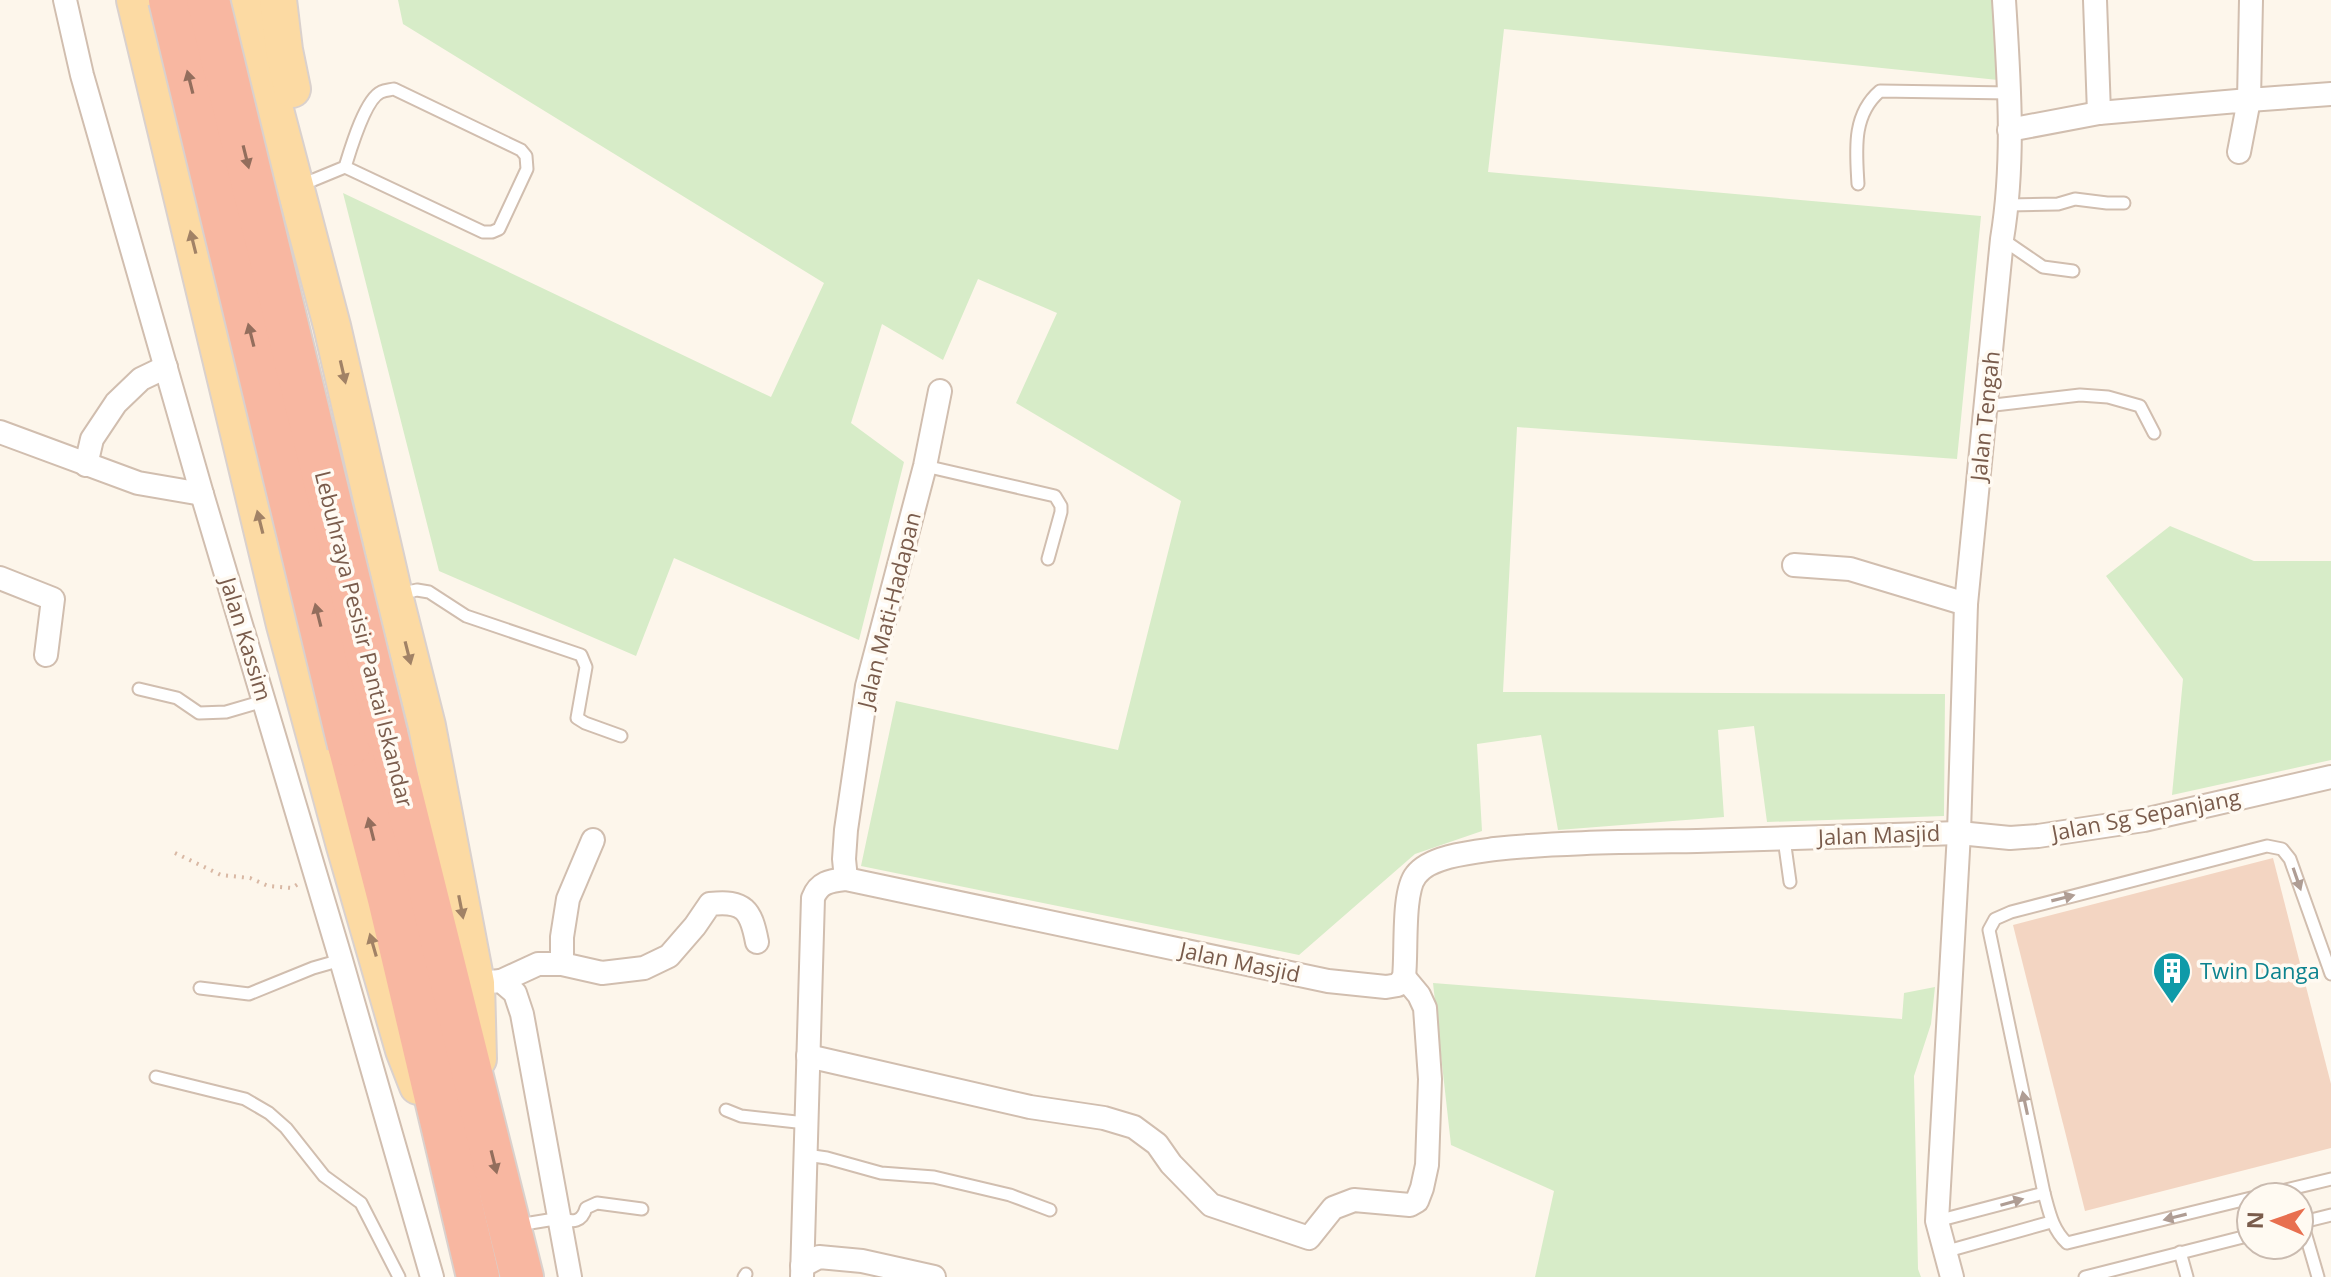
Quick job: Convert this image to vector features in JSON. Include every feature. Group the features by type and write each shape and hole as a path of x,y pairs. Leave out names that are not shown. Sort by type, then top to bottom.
{"highway":[{"name":"Lebuhraya Pesisir Pantai Iskandar","path":"170,0 368,739 479,1100 522,1277"},
{"name":"Lebuhraya Pesisir Pantai Iskandar","path":"208,0 368,739 389,899 478,1277"}],"main road":[{"path":"135,0 285,625 345,846 404,1050 455,1177"},
{"path":"278,0 284,50 311,181 332,326"},
{"path":"149,63 161,32 172,19 196,7 215,3 249,13 332,326 489,982 479,1100"}],"street":[{"name":"Jalan Kassim","path":"65,0 82,75 202,494 432,1277"},
{"name":"Jalan Tengah","path":"1952,1277 1937,1221 1959,833 1966,604 2002,239 2008,205 2010,93 2004,0"},
{"path":"2095,0 2099,113"},
{"path":"2239,152 2249,100 2251,0"},
{"path":"2009,130 2099,113 2331,94"},
{"path":"86,465 92,439 116,403 141,379 166,367"},
{"name":"Jalan Mati-Hadapan","path":"846,879 846,830 867,686 925,466 940,391"},
{"path":"0,432 138,483 202,494"},
{"path":"1794,565 1850,569 1966,604"},
{"path":"0,578 53,599 46,655"},
{"path":"245,636 285,625"},
{"name":"Jalan Sg Sepanjang","path":"1959,833 2010,838 2038,836 2144,820 2331,777"},
{"name":"Jalan Masjid","path":"846,879 1328,981 1386,987 1398,985 1404,977 1409,890 1414,876 1436,861 1496,849 1959,833"},
{"path":"562,964 562,937 568,899 593,840"},
{"path":"802,1272 813,898 816,888 824,883 846,879"},
{"path":"489,982 538,964 562,964 602,973 644,968 669,956 710,904 727,902 742,906 753,921 757,942"},
{"path":"808,1056 1030,1107 1104,1118 1134,1127 1157,1144 1171,1164 1211,1205 1309,1238 1333,1208 1354,1200 1410,1205 1417,1201 1422,1188 1427,1165 1430,1079 1426,1019 1419,995 1404,977"},
{"path":"489,982 515,993 522,1014 570,1277"},
{"path":"802,1272 819,1257 862,1261 934,1277"}],"lane":[{"path":"311,181 345,167 483,232 492,232 499,229 527,169 526,156 521,150 394,89 379,92 371,101 345,167"},
{"path":"1858,184 1856,145 1861,118 1870,100 1880,91 2010,93"},
{"path":"2008,205 2058,204 2075,199 2124,203"},
{"path":"2002,239 2043,267 2073,271"},
{"path":"1986,406 2080,395 2108,397 2140,406 2154,433"},
{"path":"925,466 1055,496 1061,512 1048,559"},
{"path":"394,595 417,590 429,592 466,616 581,655 586,667 577,718 621,736"},
{"path":"139,689 177,698 199,713 226,712 264,701"},
{"path":"1784,839 1790,882"},
{"path":"2235,1202 2067,1243 2059,1235 2051,1222 2044,1193 1989,930 1995,919 2011,912 2267,846 2282,849 2290,859 2331,974"},
{"path":"200,988 249,994 341,960"},
{"path":"156,1077 245,1099 269,1113 286,1128 324,1176 361,1203 399,1277"},
{"path":"726,1110 741,1116 806,1123"},
{"path":"806,1155 881,1173 934,1177 1010,1195 1050,1210"},
{"path":"1937,1221 2044,1193"},
{"path":"510,1226 561,1218 579,1220 583,1218 586,1208 597,1203 642,1209"},
{"path":"1944,1252 2051,1222"},
{"path":"2085,1277 2235,1239"},
{"path":"2180,1252 2187,1277"}],"path":[{"path":"175,853 221,875 250,878 268,886 292,888 314,875"}],"green space":[{"path":"398,0 1997,0 1998,80 1504,29 1488,172 1981,216 1957,459 1517,427 1503,692 1945,694 1944,816 1767,822 1754,726 1718,730 1724,817 1558,830 1541,735 1477,744 1482,831 1415,854 1299,955 861,866 896,701 1118,750 1181,501 1016,403 1057,313 978,279 943,360 882,324 851,423 904,462 859,640 674,558 636,656 439,571 343,193 771,397 824,283 403,24"},
{"path":"2170,526 2254,561 2331,561 2331,760 2172,795 2183,679 2106,576"},
{"path":"1433,983 1902,1019 1904,993 1935,987 1931,1024 1914,1076 1918,1269 1921,1277 1535,1277 1554,1191 1451,1145"}],"building":[{"name":"Twin Danga","path":"2273,858 2331,1084 2331,1148 2085,1211 2013,925"}],"place":[{"name":"Twin Danga","path":"2172,1005"}]}
